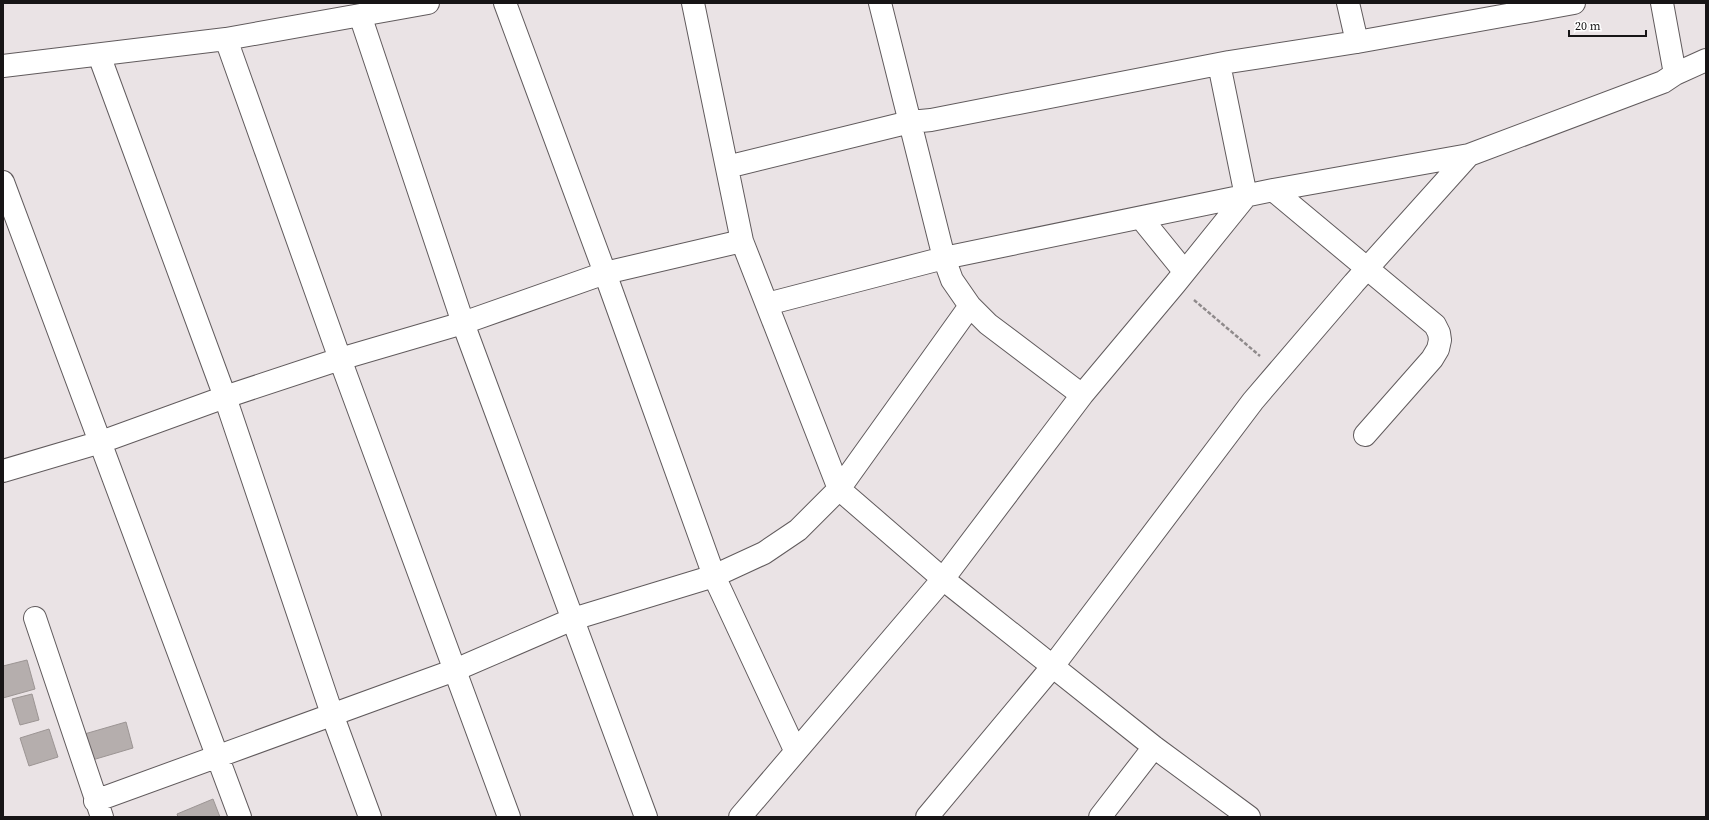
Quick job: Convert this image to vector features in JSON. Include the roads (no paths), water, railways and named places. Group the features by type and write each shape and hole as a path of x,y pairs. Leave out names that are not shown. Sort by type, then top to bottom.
{"street":[{"path":"3,66 226,40 428,3"},
{"path":"505,3 605,273 714,576 795,750"},
{"path":"693,3 742,241 839,489 943,579 1154,747 1249,817"},
{"path":"880,3 944,258 952,280 970,306 988,324 1082,394"},
{"path":"1348,3 1357,42"},
{"path":"727,167 910,122 931,120 1219,64 1357,42 1574,3"},
{"path":"1662,3 1675,74"},
{"path":"360,16 463,323 646,817"},
{"path":"226,40 340,359 509,817"},
{"path":"99,55 225,396 332,714 370,817"},
{"path":"767,304 944,258 1273,190 1469,155 1663,82 1675,74 1706,60"},
{"path":"1219,64 1246,196"},
{"path":"927,817 1053,666 1253,402 1366,269 1469,155"},
{"path":"3,182 240,817"},
{"path":"1273,190 1366,269 1406,300 1435,325 1439,333 1440,340 1438,349 1425,369 1365,435"},
{"path":"740,817 795,750 943,579 1082,394 1180,278 1246,196"},
{"path":"1141,218 1180,278"},
{"path":"3,471 101,442 225,396 340,359 463,323 605,273 742,241"},
{"path":"35,618 98,809 217,757 455,670 573,619 714,576 764,554 787,539 839,489 970,306"},
{"path":"1100,817 1154,747"}]}
